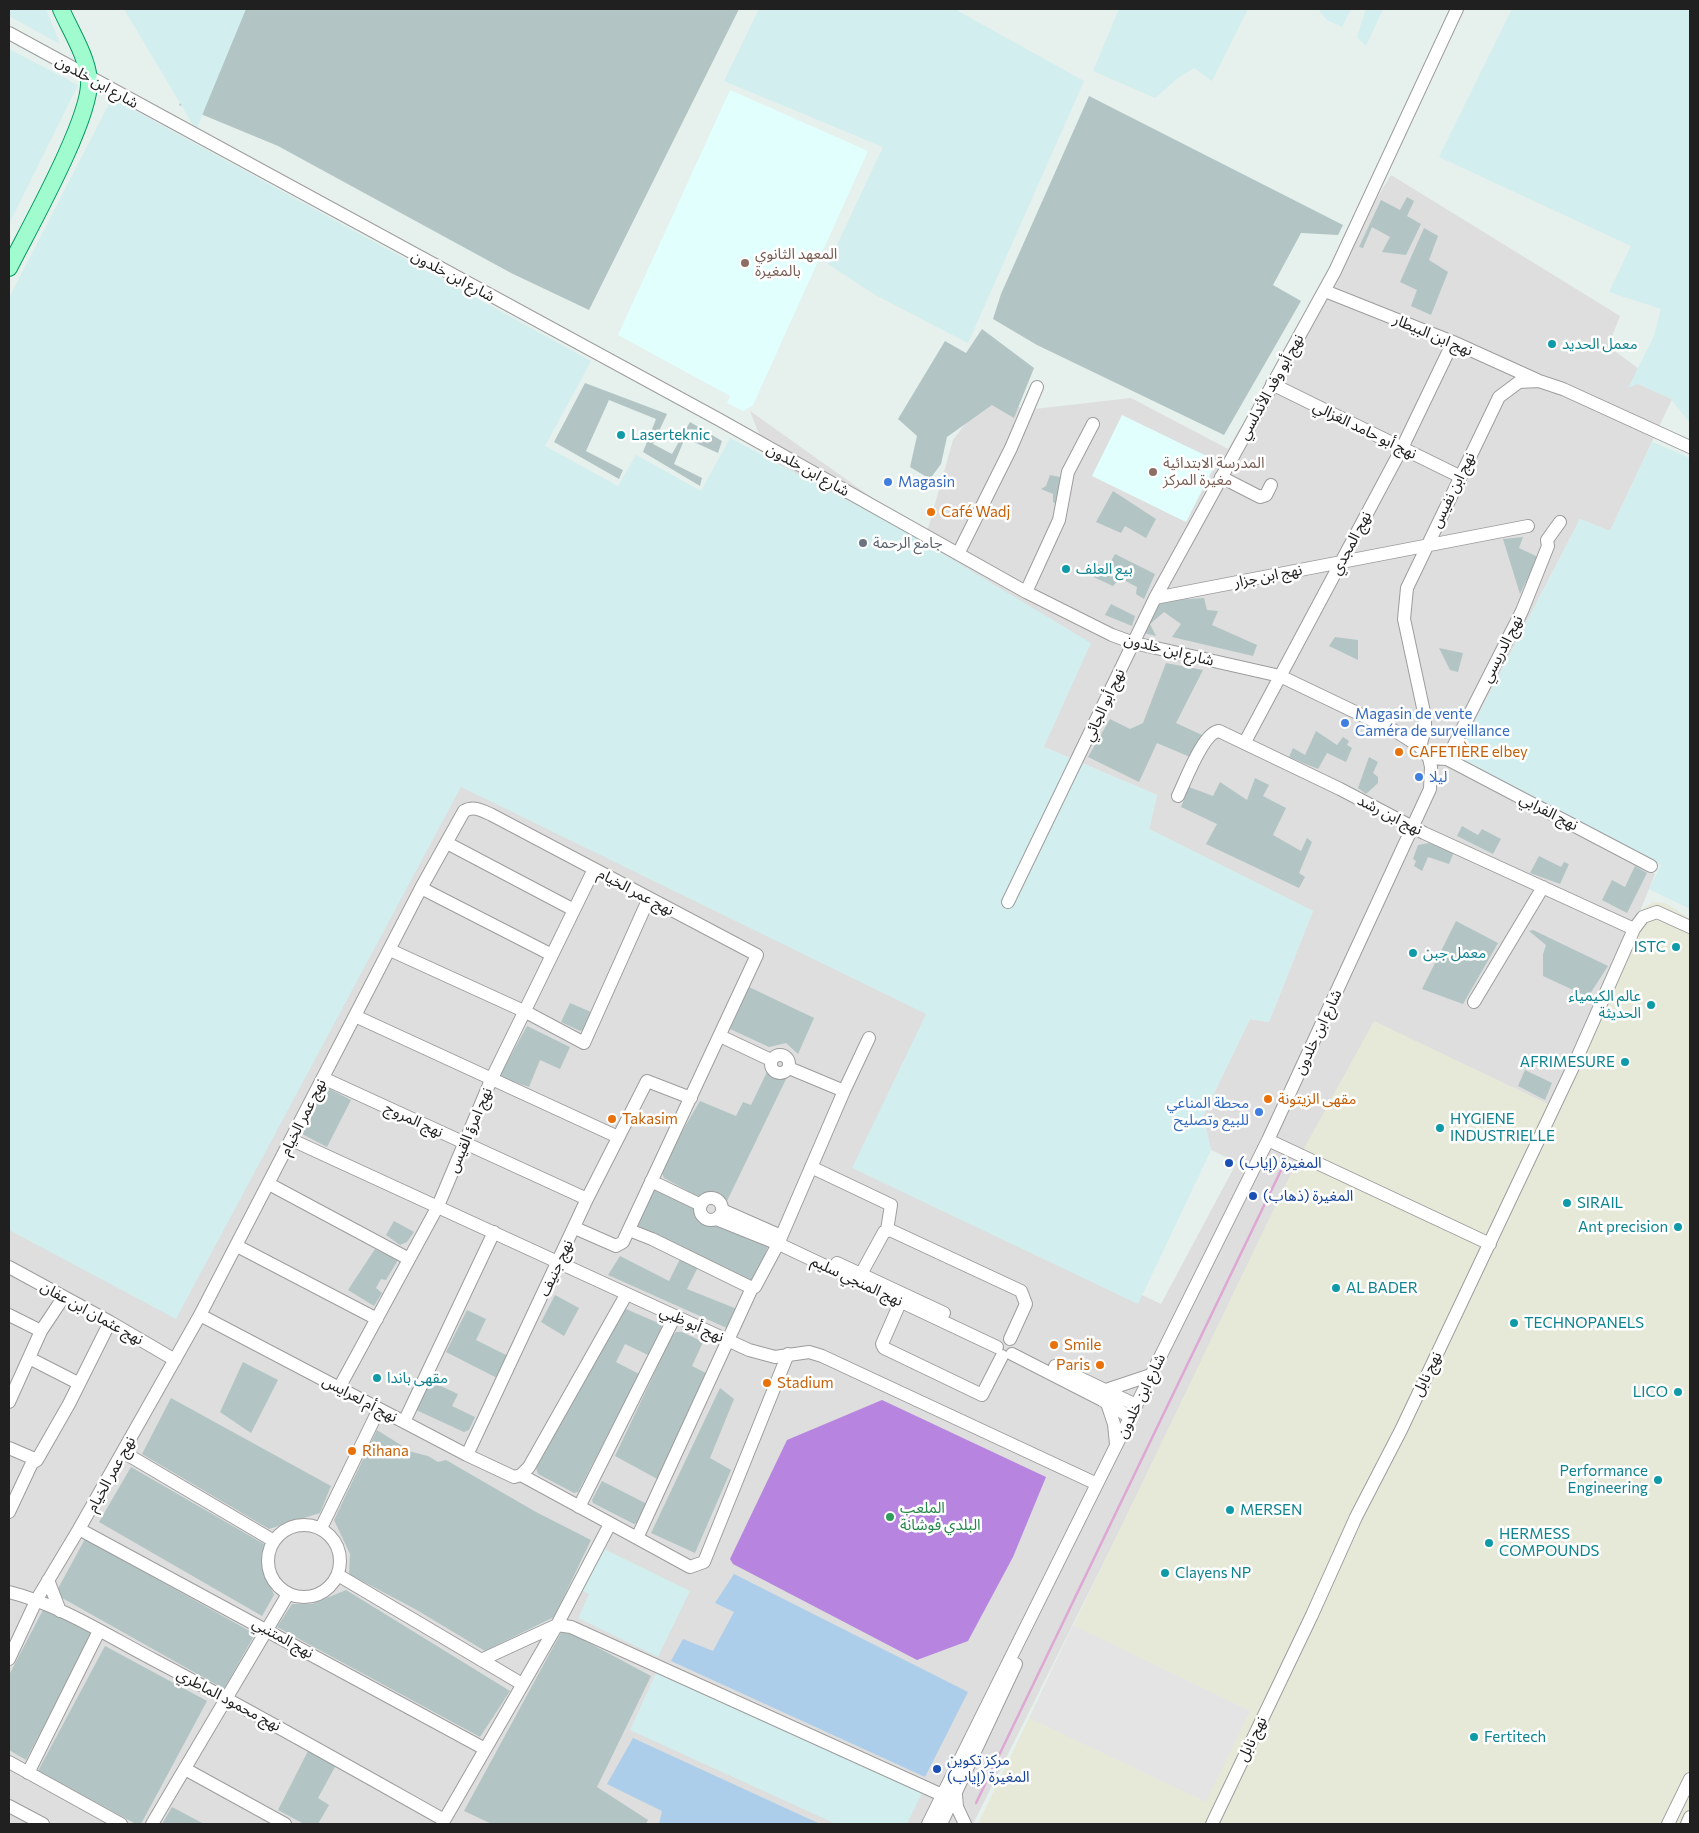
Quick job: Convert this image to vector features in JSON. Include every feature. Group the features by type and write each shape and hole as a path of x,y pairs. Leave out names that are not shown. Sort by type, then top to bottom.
{"main road":[{"path":"9,268 82,116 89,91 87,69 61,9"}],"street":[{"name":"نهج أبو وفد الأندلسي","path":"1134,643 1156,598 1272,384 1325,291 1457,9"},
{"name":"شارع ابن خلدون","path":"9,33 89,79 718,419 1026,592 1112,635 1134,643 1280,676 1397,732 1420,747 1429,758 1432,767 1430,789 1268,1140 1037,1608"},
{"name":"نهج ابن البيطار","path":"1325,291 1453,342 1539,381"},
{"name":"نهج المجدي","path":"1245,742 1402,448 1453,342"},
{"name":"نهج ابن نفيس","path":"1420,747 1425,729 1425,717 1404,619 1407,588 1459,476 1499,397 1519,382 1539,381 1563,389 1690,447"},
{"name":"نهج أبو حامد الغزالي","path":"1272,384 1459,476"},
{"path":"958,554 1011,448 1037,387"},
{"path":"1026,592 1058,520 1068,472 1093,424"},
{"path":"1222,477 1260,497 1266,495 1271,485"},
{"name":"نهج الدريسي","path":"1447,759 1522,611 1548,546 1547,540 1560,522"},
{"name":"نهج ابن جزار","path":"1156,598 1528,526"},
{"name":"نهج أبو الجائي","path":"1008,902 1076,766 1134,643"},
{"name":"نهج ابن رشد","path":"1178,796 1199,751 1211,734 1219,731 1245,742 1412,826 1542,886 1637,925"},
{"path":"1429,758 1447,759"},
{"name":"نهج الفرابي","path":"1447,759 1651,866"},
{"name":"نهج عمر الخيام","path":"10,1653 36,1599 79,1530 200,1315 421,888 464,811 475,808 757,955 720,1036"},
{"path":"447,843 574,910"},
{"name":"نهج امرؤ القيس","path":"339,1388 438,1206 492,1080 594,869"},
{"path":"1474,1002 1542,886"},
{"path":"421,888 552,955"},
{"path":"390,950 526,1012 584,1043 649,898"},
{"path":"1637,925 1643,917 1657,912 1690,928"},
{"name":"نهج نابل","path":"1212,1824 1312,1615 1356,1517 1490,1244 1637,925"},
{"path":"355,1016 618,1137"},
{"path":"574,1228 618,1247 629,1230 720,1036 771,1060 771,1067 776,1072 783,1073 789,1068 844,1091"},
{"path":"637,1538 730,1341 752,1288 779,1240 869,1038"},
{"name":"نهج المروج","path":"323,1078 588,1199"},
{"name":"نهج جنيف","path":"467,1455 574,1228 647,1081 691,1098"},
{"name":"نهج أبو ظبي","path":"292,1140 559,1262 626,1295 765,1356 809,1352 822,1356 1097,1484"},
{"path":"1268,1140 1490,1244"},
{"path":"811,1167 891,1205 887,1230 861,1274"},
{"name":"نهج المنجي سليم","path":"651,1181 701,1205 701,1212 705,1218 719,1214 861,1274 902,1298"},
{"path":"269,1184 409,1259"},
{"path":"629,1230 652,1239 752,1288"},
{"path":"887,1230 1021,1291 1026,1304 982,1395 884,1348 882,1344 902,1298"},
{"path":"404,1422 494,1232"},
{"name":"نهج المنجي سليم","path":"779,1240 1107,1396 1136,1405"},
{"path":"237,1246 377,1319"},
{"name":"نهج عثمان ابن عفان","path":"9,1267 175,1360"},
{"path":"525,1471 626,1295"},
{"path":"9,1402 13,1377 29,1358 41,1331 63,1298"},
{"path":"9,1314 41,1331"},
{"name":"نهج أم لعرايس","path":"200,1315 467,1455 514,1477 525,1471 579,1507 690,1567 704,1562 788,1354"},
{"path":"579,1507 675,1316"},
{"path":"9,1512 32,1463 37,1460 110,1322"},
{"path":"29,1358 78,1383"},
{"path":"1116,1445 1114,1424 1107,1396 1151,1375"},
{"name":"نهج المنجي سليم","path":"1107,1396 1130,1417"},
{"path":"321,1528 379,1409"},
{"path":"9,1448 37,1460"},
{"path":"123,1452 274,1541"},
{"path":"307,1524 321,1528 332,1538 339,1551 341,1561 338,1575 330,1587 317,1595 302,1597 288,1594 276,1584 269,1570 269,1555 274,1541 280,1534 293,1526 307,1524"},
{"path":"443,1822 558,1625 610,1524"},
{"name":"نهج المتنبي","path":"79,1530 485,1749"},
{"path":"338,1575 522,1684"},
{"path":"48,1580 60,1611"},
{"name":"نهج محمود الماطري","path":"9,1592 36,1599 228,1699 443,1822"},
{"path":"152,1824 228,1699 288,1594"},
{"path":"932,1824 942,1795 1037,1608"},
{"path":"932,1824 956,1795 1013,1671 1037,1608"},
{"path":"481,1660 558,1625 571,1627 942,1795"},
{"path":"28,1772 98,1631"},
{"path":"9,1762 121,1824"},
{"path":"185,1769 285,1824"},
{"path":"1668,1824 1690,1779"},
{"path":"956,1795 957,1807 965,1824"},
{"path":"9,1806 43,1824"},
{"path":"1687,1824 1690,1817"}],"shaded area":[{"path":"9,9 46,9 60,44 9,16"},
{"path":"124,9 246,9 196,130"},
{"path":"228,9 739,9 589,310 511,273 278,146 179,105"},
{"path":"759,9 959,9 958,11 1084,81 968,343 877,296 828,264 883,147 724,81"},
{"path":"1119,9 1248,9 1212,81 1194,68 1179,77 1155,98 1093,71"},
{"path":"1318,9 1351,9 1342,27 1327,20"},
{"path":"1366,9 1383,9 1366,46 1357,37"},
{"path":"1512,9 1690,9 1690,423 1671,399 1638,384 1628,388 1654,336 1661,309 1609,292 1631,246 1439,157"},
{"path":"9,49 78,85 9,224"},
{"path":"730,90 868,151 753,405 743,411 727,403 730,396 618,335"},
{"path":"1089,96 1343,225 1338,235 1301,233 1273,285 1301,301 1224,435 1037,345 993,319 1001,294"},
{"path":"112,98 591,361 545,446 618,486 636,455 701,491 730,438 900,528 1091,643 1044,747 1157,795 1149,829 1313,911 1269,1022 1250,1019 1203,1116 1211,1150 1138,1304 852,1168 926,1014 461,787 176,1319 9,1230 9,298"},
{"path":"1391,175 1620,316 1608,346 1643,372 1638,384 1672,399 1610,531 1580,519 1457,756 1655,874 1585,1047 1556,1108 1374,1022 973,1824 9,1824 9,1229 451,764 937,1010 858,1160 1161,1304 1237,1162 1211,1150 1203,1116 1250,1019 1269,1022 1313,911 1149,829 1157,795 1044,747 774,472 750,411 926,536 953,440 988,394 1026,410 1131,398 1228,449 1313,302"},
{"path":"1407,197 1414,201 1407,216 1421,224 1406,255 1382,252 1390,237 1372,227 1363,248 1359,247 1381,200 1400,210"},
{"path":"1424,228 1438,236 1429,260 1448,272 1431,315 1411,306 1417,290 1400,282"},
{"path":"982,329 1034,368 1014,418 992,405 947,437 941,464 930,479 910,467 917,436 898,419 945,341 966,353"},
{"path":"585,383 667,414 653,444 672,454 690,422 722,441 718,453 685,438 674,464 702,478 700,486 643,452 656,419 609,400 586,451 623,470 619,479 554,442"},
{"name":"المدرسة الابتدائية مغيرة المركز","path":"1122,415 1217,461 1186,522 1092,476"},
{"path":"1652,442 1690,458 1690,909 1649,889 1661,865 1457,756 1580,519 1610,531"},
{"path":"1050,475 1060,477 1058,505 1053,502 1053,494 1041,489 1046,486"},
{"path":"1113,491 1156,519 1146,538 1125,526 1121,533 1096,522"},
{"path":"1523,537 1519,548 1538,557 1520,594 1503,539"},
{"path":"1115,554 1155,574 1144,599 1136,594 1137,587 1120,578 1113,586 1089,575 1097,564 1102,566 1111,561"},
{"path":"1204,598 1207,610 1218,611 1212,625 1257,645 1253,656 1172,637 1181,624 1164,612 1150,624 1156,636 1144,633 1159,601"},
{"path":"1111,604 1135,616 1132,626 1105,615"},
{"path":"1335,637 1358,640 1358,660 1329,646"},
{"path":"1439,648 1463,653 1458,672 1450,670"},
{"path":"1166,663 1203,670 1176,723 1202,735 1190,757 1157,743 1139,782 1088,757 1110,719 1130,729 1143,723"},
{"path":"1316,731 1337,745 1343,737 1349,741 1347,745 1352,748 1346,762 1327,753 1318,769 1289,757 1293,748 1305,755"},
{"path":"1369,757 1378,762 1373,773 1378,777 1378,783 1366,794 1358,788"},
{"path":"1255,778 1269,785 1263,796 1286,808 1273,835 1301,851 1307,838 1312,842 1299,873 1305,877 1299,888 1206,844 1217,824 1181,807 1189,787 1213,796 1220,782 1247,800"},
{"path":"1462,826 1478,835 1482,829 1501,839 1493,854 1457,836"},
{"path":"1429,843 1454,852 1449,864 1428,857 1422,871 1414,866 1416,861 1413,859 1418,845"},
{"path":"1539,856 1561,867 1564,862 1569,864 1560,884 1530,873"},
{"path":"1635,866 1647,873 1627,913 1602,900 1612,880 1625,887"},
{"path":"1653,902 1665,903 1690,919 1690,1824 978,1824 1296,1163 1374,1021 1556,1108 1630,925 1642,910"},
{"path":"1456,921 1498,943 1463,1004 1422,989"},
{"path":"1533,930 1608,966 1588,997 1543,976 1543,954 1546,945 1529,931"},
{"path":"749,987 814,1018 798,1054 786,1043 769,1047 730,1029"},
{"path":"570,1003 591,1012 585,1029 580,1031 561,1022"},
{"path":"527,1026 570,1047 560,1069 540,1060 529,1087 499,1077"},
{"path":"1525,1070 1552,1083 1545,1100 1518,1086"},
{"path":"767,1072 780,1076 788,1075 727,1201 717,1194 701,1198 664,1178 660,1169 700,1101 736,1116 743,1102 751,1105"},
{"path":"326,1087 351,1100 327,1147 302,1134"},
{"path":"654,1189 696,1206 704,1221 769,1244 753,1284 637,1227"},
{"path":"394,1221 414,1232 407,1242 400,1245 386,1235"},
{"path":"375,1249 398,1260 386,1280 381,1279 376,1288 382,1293 374,1306 348,1290"},
{"path":"620,1256 669,1281 681,1257 698,1267 687,1289 737,1309 729,1329 608,1275"},
{"path":"555,1295 579,1308 564,1336 541,1322"},
{"path":"619,1306 663,1325 648,1355 625,1344 616,1362 639,1374 578,1492 574,1493 538,1474 536,1468"},
{"path":"467,1310 486,1319 476,1340 508,1356 497,1378 446,1352"},
{"path":"676,1332 682,1332 703,1342 692,1366 710,1375 661,1481 615,1456 672,1336"},
{"path":"243,1362 278,1380 251,1433 220,1412"},
{"path":"430,1381 458,1394 452,1406 475,1417 469,1430 464,1432 416,1410"},
{"path":"720,1388 734,1399 710,1458 731,1470 695,1553 651,1533"},
{"path":"171,1398 331,1486 320,1513 269,1529 142,1454"},
{"name":"الملعب البلدي فوشانة","path":"882,1400 1046,1477 1013,1557 968,1641 917,1660 733,1564 730,1559 787,1440"},
{"path":"377,1430 412,1452 428,1456 438,1462 446,1460 536,1512 591,1540 554,1617 485,1651 415,1609 349,1574 350,1554 334,1520"},
{"path":"131,1467 264,1544 264,1571 274,1595 262,1616 99,1522"},
{"path":"602,1481 647,1504 639,1522 634,1524 593,1503 592,1500"},
{"path":"85,1539 255,1634 224,1689 55,1594"},
{"path":"602,1548 690,1591 658,1657 578,1618 589,1594 581,1590"},
{"path":"734,1574 968,1692 925,1777 671,1661 683,1639 713,1651 734,1612 715,1603"},
{"path":"346,1590 510,1691 480,1737 277,1627 292,1604 312,1604"},
{"path":"44,1608 92,1634 26,1760 9,1750 9,1675"},
{"path":"1073,1625 1250,1711 1206,1802 1029,1718"},
{"path":"563,1629 651,1676 597,1787 648,1820 646,1824 492,1824 464,1811"},
{"path":"105,1646 207,1701 141,1824 136,1824 38,1771"},
{"path":"659,1666 924,1789 907,1824 836,1824 630,1730"},
{"path":"633,1738 818,1823 659,1824 662,1811 607,1784"},
{"path":"308,1751 336,1765 318,1798 329,1805 318,1824 304,1824 278,1810"},
{"path":"172,1807 204,1824 162,1824"}],"waterway":[{"path":"976,1803 1285,1162"}],"place":[{"name":"المعهد الثانوي بالمغيرة","path":"745,263"},
{"name":"معمل الحديد","path":"1552,344"},
{"name":"Laserteknic","path":"621,435"},
{"name":"المدرسة الابتدائية مغيرة المركز","path":"1153,472"},
{"name":"Magasin","path":"888,482"},
{"name":"Café Wadj","path":"931,512"},
{"name":"جامع الرحمة","path":"863,543"},
{"name":"بيع العلف","path":"1066,569"},
{"name":"Magasin de vente Caméra de surveillance","path":"1345,723"},
{"name":"CAFETIÈRE elbey","path":"1399,752"},
{"name":"ليلا","path":"1419,777"},
{"name":"ISTC","path":"1676,947"},
{"name":"معمل جبن","path":"1413,953"},
{"name":"عالم الكيمياء الحديثة","path":"1651,1005"},
{"name":"AFRIMESURE","path":"1625,1062"},
{"name":"مقهى الزيتونة","path":"1268,1099"},
{"name":"محطة المناعي للبيع وتصليح","path":"1259,1112"},
{"name":"Takasim","path":"612,1119"},
{"name":"HYGIENE INDUSTRIELLE","path":"1440,1128"},
{"name":"المغيرة (إياب)","path":"1229,1163"},
{"name":"المغيرة (ذهاب)","path":"1253,1196"},
{"name":"SIRAIL","path":"1567,1203"},
{"name":"Ant precision","path":"1678,1227"},
{"name":"AL BADER","path":"1336,1288"},
{"name":"TECHNOPANELS","path":"1514,1323"},
{"name":"Smile","path":"1054,1345"},
{"name":"Paris","path":"1100,1365"},
{"name":"مقهى باندا","path":"377,1378"},
{"name":"Stadium","path":"767,1383"},
{"name":"LICO","path":"1678,1392"},
{"name":"Rihana","path":"352,1451"},
{"name":"Performance Engineering","path":"1658,1480"},
{"name":"MERSEN","path":"1230,1510"},
{"name":"الملعب البلدي فوشانة","path":"890,1517"},
{"name":"HERMESS COMPOUNDS","path":"1489,1543"},
{"name":"Clayens NP","path":"1165,1573"},
{"name":"Fertitech","path":"1474,1737"},
{"name":"مركز تكوين المغيرة (إياب)","path":"937,1769"}]}
